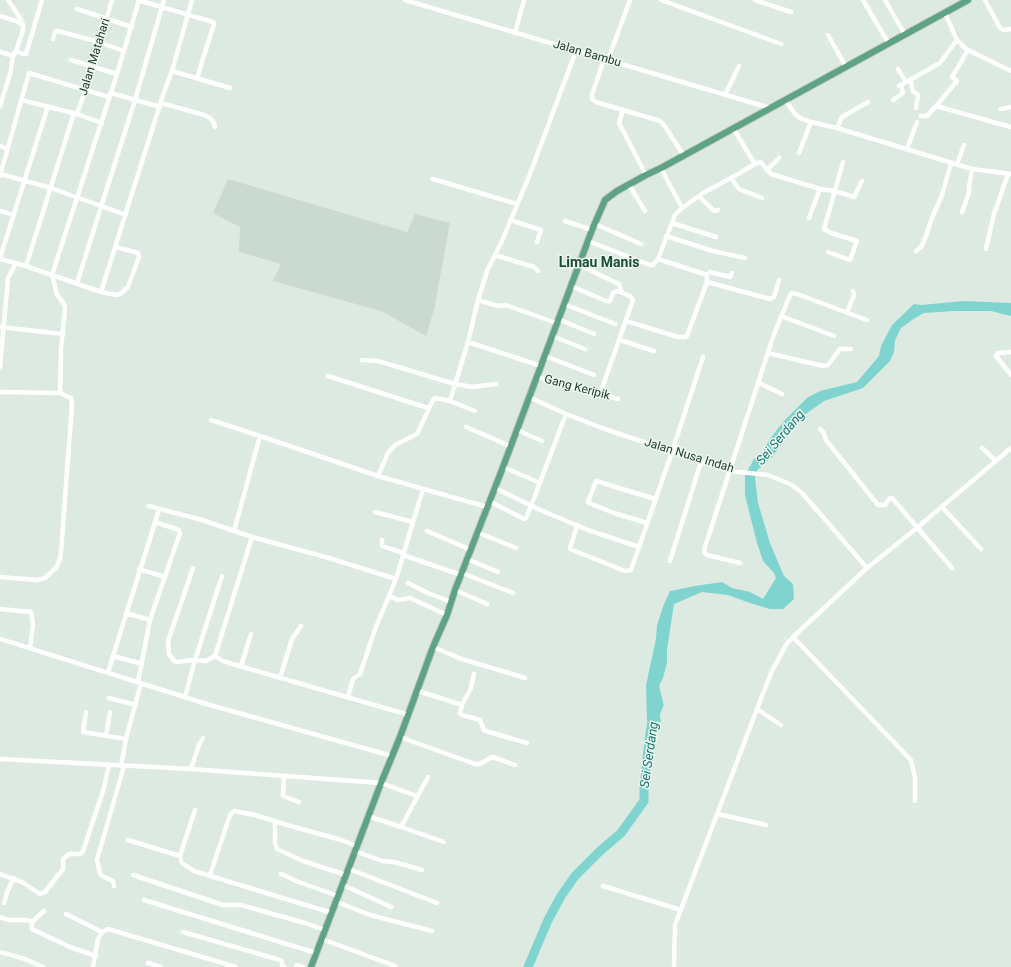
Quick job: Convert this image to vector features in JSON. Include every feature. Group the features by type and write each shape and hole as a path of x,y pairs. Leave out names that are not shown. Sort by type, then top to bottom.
{"main road":[{"path":"311,967 338,899 368,816 409,715 593,227 605,200 617,191 646,175 684,156 968,0"}],"street":[{"path":"0,106 10,74 13,56 23,30 23,25 20,18 8,0"},
{"path":"16,51 26,54 42,0"},
{"name":"Jalan Matahari","path":"26,266 75,114 93,66 112,0"},
{"path":"60,393 65,308 64,304 57,295 52,276 118,74 132,27 138,0 212,21 214,24 197,78"},
{"path":"77,284 135,100 164,0"},
{"path":"101,292 172,71 192,0"},
{"name":"Jalan Bambu","path":"405,0 770,108"},
{"path":"515,33 524,0"},
{"path":"630,0 592,95 592,99 596,102 660,121 684,156"},
{"path":"661,0 781,44"},
{"path":"755,0 791,12"},
{"path":"863,0 889,44"},
{"path":"886,0 906,35"},
{"path":"985,0 1000,28 1003,30 1011,28"},
{"path":"78,9 132,27"},
{"path":"945,13 957,40 968,50 1011,71"},
{"path":"0,16 23,25"},
{"path":"53,39 55,32 58,31 100,42 124,51"},
{"path":"828,35 846,67"},
{"path":"893,100 903,94 900,85 940,63 957,40"},
{"path":"921,116 926,116 957,81 952,77 968,50"},
{"path":"450,402 487,271 530,174 576,51"},
{"path":"0,52 13,56"},
{"path":"71,60 118,74"},
{"path":"725,95 739,66"},
{"path":"898,69 908,81 913,91 918,95 916,108"},
{"path":"172,71 230,88"},
{"path":"126,215 51,188 0,175 29,73 85,90 204,115 210,118 215,127"},
{"path":"0,85 6,86"},
{"path":"21,100 48,106 102,123"},
{"path":"785,100 795,114 800,118 811,122 837,128 972,169 1009,174 994,214 986,249"},
{"path":"837,128 842,117 868,102"},
{"path":"48,106 0,259 26,266 101,292 116,295 126,290 128,287 139,257 138,253 116,247"},
{"path":"936,106 1011,127"},
{"path":"1001,109 1011,108"},
{"path":"623,110 619,123 646,175"},
{"path":"800,153 811,122"},
{"path":"906,149 917,122"},
{"path":"733,128 755,164"},
{"path":"957,164 964,145"},
{"path":"0,146 8,149"},
{"path":"768,170 779,158"},
{"path":"588,241 650,265 654,264 658,259 675,215 682,208 699,196 761,162 774,176 854,197 862,181"},
{"path":"828,252 850,260 857,241 831,234 824,229 843,162"},
{"path":"916,251 921,247 926,236 942,195 951,163"},
{"path":"661,168 682,208"},
{"path":"962,212 970,193 969,187 972,169"},
{"path":"731,178 739,189 762,198"},
{"path":"434,180 517,204"},
{"path":"629,185 645,211"},
{"path":"809,218 820,189"},
{"path":"699,196 714,211 718,210"},
{"path":"0,211 14,215"},
{"path":"510,220 541,230 537,242"},
{"path":"565,221 593,227 641,244"},
{"path":"672,223 716,237"},
{"path":"666,236 713,251 745,258"},
{"path":"495,255 534,267 538,271"},
{"path":"658,259 707,275 710,272 730,277 732,272"},
{"path":"0,368 1,327 8,278 16,263"},
{"path":"579,265 619,284 622,293"},
{"path":"626,321 678,337 685,337 707,282 707,275"},
{"path":"707,282 770,299 774,297 779,280"},
{"path":"571,286 606,301 610,301 615,291 630,296 633,300 600,394"},
{"path":"847,313 854,295 853,291"},
{"path":"740,563 707,555 704,552 733,471 768,353 781,316 792,293 867,320"},
{"path":"0,296 6,296"},
{"path":"478,300 498,306 506,305 594,334"},
{"path":"564,304 615,324"},
{"path":"781,316 834,336"},
{"path":"1,327 63,334"},
{"path":"552,336 585,349"},
{"path":"620,340 654,351"},
{"path":"468,342 541,366"},
{"path":"768,353 823,366 828,365 840,350 851,349"},
{"path":"1011,352 998,353 996,356 1011,375"},
{"path":"545,356 594,375"},
{"path":"577,525 570,549 625,571 629,571 632,568 703,357"},
{"path":"362,360 378,361 455,384 472,387 496,384"},
{"path":"328,376 428,408"},
{"name":"Gang Keripik","path":"537,377 618,399"},
{"path":"759,383 782,394"},
{"path":"0,392 60,393 71,398 72,405 60,559 56,568 45,578 37,580 0,577"},
{"name":"Jalan Nusa Indah","path":"529,397 602,428 701,462 733,471 768,475 786,482 802,493 867,568"},
{"path":"378,476 388,453 395,445 417,434 428,408 435,398 475,411"},
{"path":"211,420 378,476 423,489 488,504 525,519 566,414"},
{"path":"466,428 510,446"},
{"path":"820,429 824,433 826,440 878,505 885,505 890,498 892,498 952,568"},
{"path":"517,430 542,441"},
{"path":"234,530 260,436"},
{"path":"982,448 995,460"},
{"path":"674,967 675,924 757,709 786,645 867,568 918,528 995,460 1010,450"},
{"path":"670,561 701,462"},
{"path":"503,466 540,483"},
{"path":"647,523 588,502 596,481 655,499"},
{"path":"495,488 531,506 577,525 639,547"},
{"path":"348,697 353,679 360,674 374,632 396,579 423,489"},
{"path":"149,506 202,520 252,537 336,560 396,579"},
{"path":"942,506 981,549"},
{"path":"375,512 413,522"},
{"path":"108,673 158,513"},
{"path":"114,886 113,881 102,876 100,873 97,860 123,766 126,739 136,705 150,620 180,534 179,530 155,522"},
{"path":"427,532 471,550"},
{"path":"478,532 516,548"},
{"path":"193,568 168,646 169,656 174,661 206,661 215,656 252,537"},
{"path":"382,540 382,546 513,593"},
{"path":"467,559 498,572"},
{"path":"139,570 165,577"},
{"path":"185,697 195,660 222,576"},
{"path":"408,583 451,602"},
{"path":"455,590 487,604"},
{"path":"389,596 398,600 410,598 447,615"},
{"path":"0,609 31,612 33,625 30,648"},
{"path":"126,613 150,620"},
{"path":"280,678 292,638 301,626"},
{"path":"241,666 252,634"},
{"path":"793,637 911,760 915,778 915,800"},
{"path":"0,639 185,697 392,756"},
{"path":"434,647 459,658 525,678"},
{"path":"113,656 142,664"},
{"path":"215,656 221,660 280,678 409,715"},
{"path":"474,674 471,688 462,705 460,713 462,715 480,720 486,731 527,744"},
{"path":"418,691 462,705"},
{"path":"109,698 136,705"},
{"path":"757,709 781,725"},
{"path":"86,712 83,732 126,739"},
{"path":"106,736 110,712"},
{"path":"400,737 475,764 480,764 492,757 515,765"},
{"path":"191,769 199,745 203,738"},
{"path":"0,759 191,769 381,783 417,796"},
{"path":"0,874 14,878 40,894 45,892 63,868 63,859 70,854 82,853 104,788 109,765"},
{"path":"284,776 283,796 299,802"},
{"path":"401,827 428,777"},
{"path":"195,810 180,856 182,862 194,871 332,913"},
{"path":"210,875 231,813 239,810 332,837 382,861 394,862 422,870"},
{"path":"718,814 766,825"},
{"path":"368,816 444,842"},
{"path":"275,821 275,842 277,849 303,860 348,872 436,904"},
{"path":"128,840 180,856"},
{"path":"281,874 370,915 432,930"},
{"path":"133,875 223,905 242,906 325,930"},
{"path":"4,903 7,892 14,878"},
{"path":"343,885 391,907"},
{"path":"603,886 681,910"},
{"path":"144,900 316,953"},
{"path":"44,911 32,922 32,929 70,947 96,956"},
{"path":"66,914 102,932"},
{"path":"0,917 8,920 27,920 32,922"},
{"path":"94,967 98,939 102,932 106,929 110,929 128,936 152,941 236,967"},
{"path":"183,932 280,960 282,961 282,966 285,967"},
{"path":"322,939 395,966"},
{"path":"0,952 25,959 43,967"},
{"path":"148,963 161,967"},
{"path":"296,967 303,967"}],"shaded area":[{"path":"228,179 407,232 415,214 450,223 434,310 426,336 381,311 273,281 281,264 239,252 240,227 213,213"}],"water":[{"path":"964,301 1011,303 1011,316 991,311 954,311 924,313 915,318 901,328 895,340 894,352 890,361 863,388 824,401 803,416 772,457 758,469 755,478 758,503 770,543 784,576 793,584 794,599 783,609 770,609 728,595 702,592 674,604 667,649 667,663 663,678 658,688 658,704 661,722 647,721 646,685 656,639 657,625 670,591 722,582 732,588 750,592 763,599 776,578 774,573 763,561 745,495 745,475 754,459 762,454 769,440 784,421 807,398 820,391 857,382 879,356 881,346 892,325 914,304 921,305"}],"waterway":[{"name":"Sei Serdang","path":"528,967 548,920 561,896 575,876 621,833 644,801 649,740 652,721 659,705 655,688"}],"district":[{"name":"Limau Manis","path":"599,263"}]}
